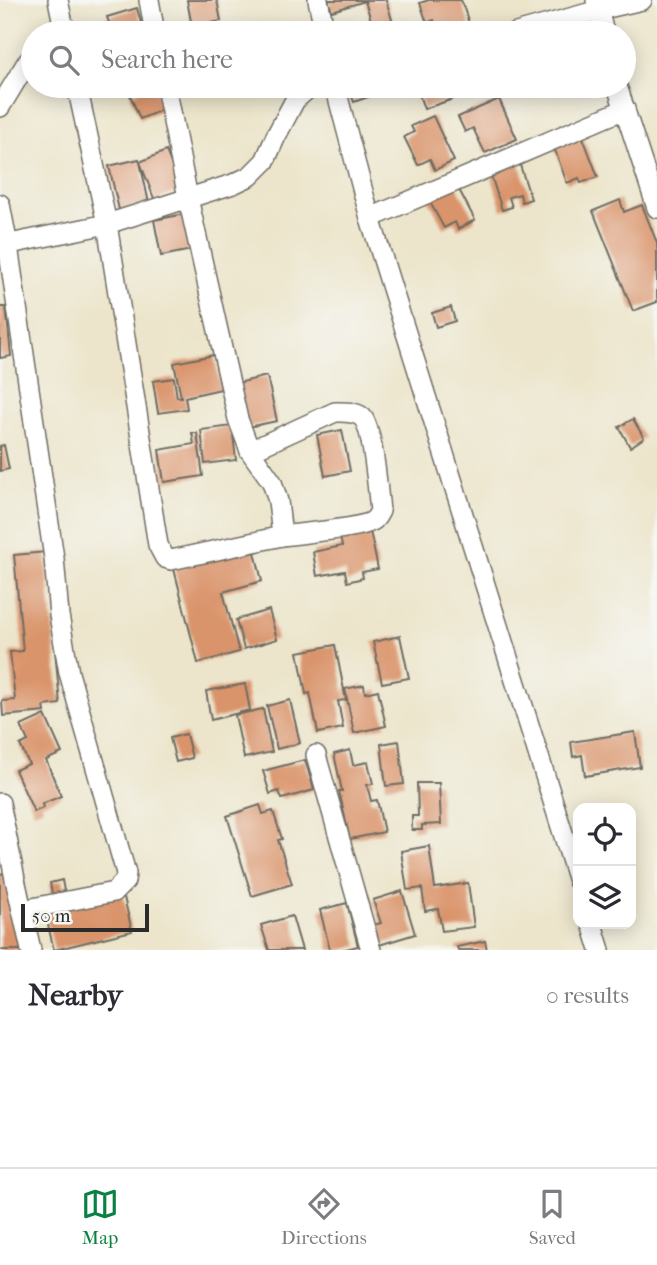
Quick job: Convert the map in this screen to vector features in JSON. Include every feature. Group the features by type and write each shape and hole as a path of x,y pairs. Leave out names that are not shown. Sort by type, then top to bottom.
{"street":[{"path":"58,0 62,21"},
{"path":"149,0 155,21"},
{"path":"318,0 322,21"},
{"path":"551,21 598,5 642,0"},
{"path":"0,107 21,72"},
{"path":"80,98 107,223 160,552 171,560 282,536 350,527 376,519 380,511 369,432 362,417 349,411 335,412 250,451"},
{"path":"168,98 238,419 250,451 272,482 278,501 282,536"},
{"path":"4,246 107,223 233,184 250,176 265,161 297,98"},
{"path":"338,98 370,218 573,866"},
{"path":"621,98 651,172 657,208"},
{"path":"370,218 625,109"},
{"path":"0,204 4,246 54,558 59,615 69,673 126,873 125,881 114,892 22,910"},
{"path":"316,755 371,950"},
{"path":"0,803 31,950"},
{"path":"594,929 600,950"}],"building":[{"path":"187,0 217,0 221,21 191,21"},
{"path":"328,0 386,0 392,21 371,21 365,1 332,11"},
{"path":"429,0 461,0 468,21 426,21 420,3"},
{"path":"137,8 141,21 108,21 107,17"},
{"path":"131,98 159,98 164,109 140,119"},
{"path":"420,98 453,98 453,99 424,109"},
{"path":"499,99 517,139 485,153 473,128 465,132 458,117"},
{"path":"433,116 454,161 435,170 430,159 418,165 404,137 414,132 411,126"},
{"path":"581,132 598,177 581,183 579,178 567,183 552,142"},
{"path":"166,151 182,190 155,201 140,162"},
{"path":"139,159 149,203 119,210 109,166"},
{"path":"518,159 531,199 522,202 520,194 509,197 512,207 502,210 489,169"},
{"path":"454,180 475,220 458,229 455,222 444,228 426,195"},
{"path":"620,200 624,212 642,205 657,243 657,302 633,311 593,211"},
{"path":"185,214 192,250 161,256 154,220"},
{"path":"0,307 6,307 11,356 0,358"},
{"path":"451,307 455,321 436,327 432,313"},
{"path":"214,355 221,389 185,397 187,409 158,413 153,381 174,378 177,397 181,397 174,363"},
{"path":"267,376 277,421 248,427 238,383"},
{"path":"633,419 644,438 630,447 619,427"},
{"path":"232,426 236,460 205,464 201,430"},
{"path":"342,430 350,471 325,476 317,435"},
{"path":"192,433 197,433 203,476 164,482 159,450 194,444"},
{"path":"4,445 9,469 0,471 0,446"},
{"path":"370,531 378,569 362,572 363,578 347,582 345,571 317,576 313,552 342,546 340,537"},
{"path":"254,548 262,581 223,592 239,652 198,663 174,569"},
{"path":"46,552 60,704 44,706 45,712 3,716 2,701 15,700 10,652 23,651 14,555"},
{"path":"269,610 277,639 244,649 236,620"},
{"path":"400,636 409,678 382,683 373,642"},
{"path":"335,645 346,700 338,701 343,728 318,733 310,693 306,694 298,652"},
{"path":"245,684 250,710 211,720 206,691"},
{"path":"364,685 365,693 378,690 386,726 354,733 345,689"},
{"path":"290,700 300,743 277,749 267,706"},
{"path":"263,709 272,752 244,758 235,715"},
{"path":"45,715 62,753 46,760 61,796 42,804 43,808 34,812 15,770 29,764 20,745 28,741 21,726"},
{"path":"635,732 640,767 585,776 582,755 573,757 571,742"},
{"path":"186,734 192,758 176,762 170,738"},
{"path":"399,741 404,784 386,786 381,744"},
{"path":"350,750 353,765 368,762 373,784 367,785 371,801 377,800 384,832 350,839 334,754"},
{"path":"305,760 314,790 282,799 279,791 270,794 263,771"},
{"path":"417,783 439,783 441,824 422,825 422,830 412,830 412,816 418,816"},
{"path":"260,805 263,814 273,811 282,839 278,840 292,884 252,896 227,816"},
{"path":"429,846 435,888 468,883 474,927 442,931 438,909 425,911 422,888 407,890 401,851"},
{"path":"5,873 21,950 0,950 0,874"},
{"path":"62,880 64,891 52,894 50,883"},
{"path":"402,891 415,934 379,945 373,925 381,923 373,900"},
{"path":"123,893 132,931 54,950 45,913"},
{"path":"347,903 358,946 330,950 320,910"},
{"path":"292,916 302,950 269,950 261,925"},
{"path":"485,941 487,950 458,950 457,947"}]}
